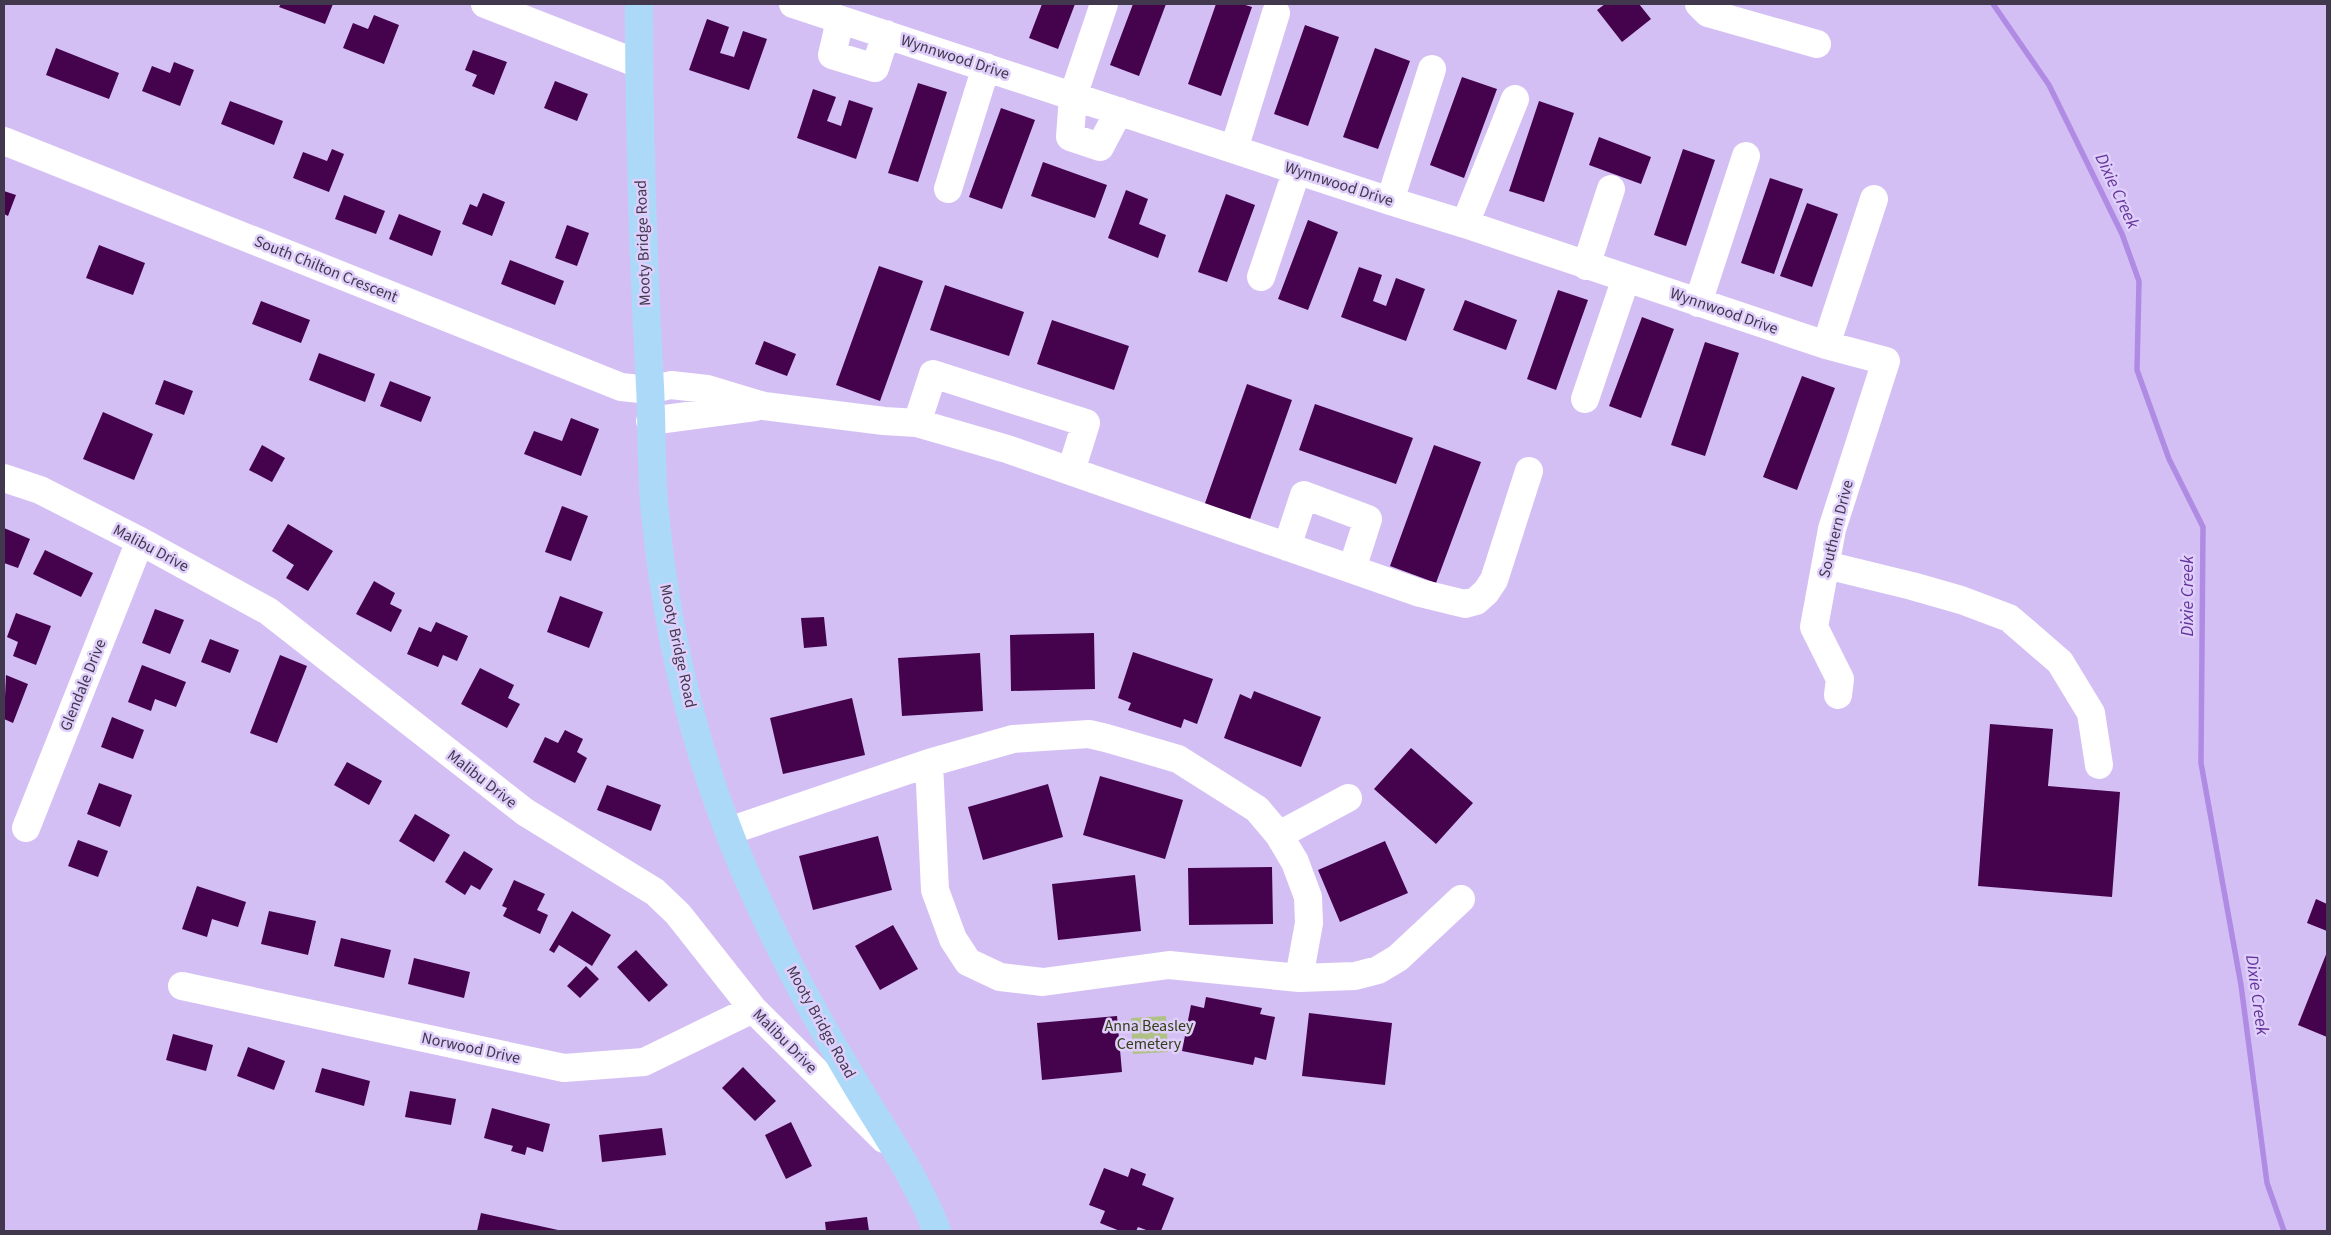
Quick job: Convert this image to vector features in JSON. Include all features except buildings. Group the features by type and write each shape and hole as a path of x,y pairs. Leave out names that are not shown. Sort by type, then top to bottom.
{"main road":[{"name":"Mooty Bridge Road","path":"639,4 644,292 650,421 658,541 674,638 698,736 729,831 766,916 816,1015 850,1075 901,1156 937,1231"}],"street":[{"path":"485,4 639,64"},
{"name":"Wynnwood Drive","path":"793,4 1465,224 1826,345 1886,361"},
{"path":"1104,4 1073,96 1070,138 1100,147 1119,111"},
{"path":"1699,4 1708,12 1817,44"},
{"path":"1234,149 1276,13"},
{"path":"840,20 832,55 875,68 886,34"},
{"path":"948,189 986,67"},
{"path":"1390,201 1432,68"},
{"path":"1465,224 1515,99"},
{"name":"South Chilton Crescent","path":"4,141 621,387 650,390 671,385 707,389 764,406"},
{"path":"1698,303 1746,156"},
{"path":"1260,277 1296,170"},
{"path":"1586,266 1611,189"},
{"path":"1826,345 1874,200"},
{"path":"1585,399 1626,278"},
{"name":"Southern Drive","path":"1838,695 1840,679 1814,627 1832,529 1886,361"},
{"path":"917,423 933,374 1086,423 1071,471"},
{"path":"650,421 764,406 884,421 917,423 1007,449 1352,569 1447,600 1465,604 1476,601 1494,580 1529,471"},
{"name":"Malibu Drive","path":"4,478 40,490 140,541 268,611 525,812 655,892 678,914 753,1009 901,1156"},
{"path":"1287,547 1304,495 1368,519 1352,569"},
{"name":"Glendale Drive","path":"26,828 140,541"},
{"path":"1826,565 1961,600 2009,618 2060,662 2091,713 2099,765"},
{"path":"729,831 929,763 1013,739 1089,734 1178,759 1257,809 1279,835 1295,862 1308,897 1309,923 1299,978"},
{"path":"929,763 935,890 953,939 968,962 1000,977 1043,982 1169,965 1299,978 1355,976 1378,970 1398,958 1461,898"},
{"path":"1279,835 1348,798"},
{"name":"Norwood Drive","path":"182,986 564,1068 644,1062 753,1009"}],"green space":[{"name":"Anna Beasley Cemetery","path":"1166,1016 1168,1052 1133,1054 1131,1018"}],"waterway":[{"name":"Dixie Creek","path":"1993,4 2049,85 2122,234 2139,281 2137,370 2169,459 2203,527 2201,763 2241,985 2267,1183 2284,1231"}]}
